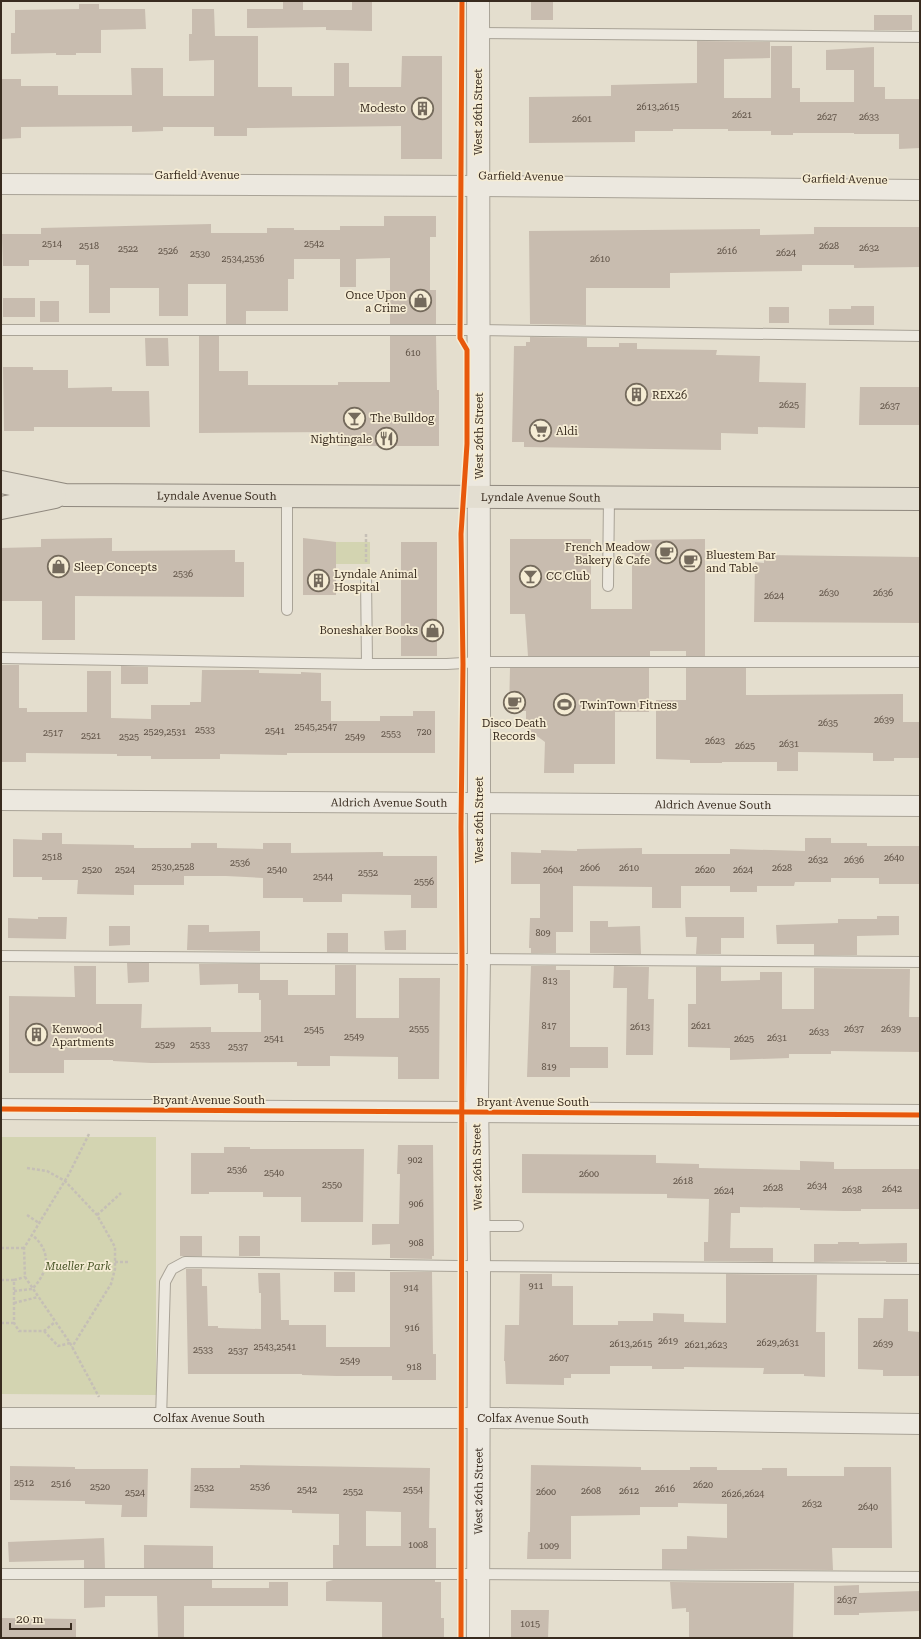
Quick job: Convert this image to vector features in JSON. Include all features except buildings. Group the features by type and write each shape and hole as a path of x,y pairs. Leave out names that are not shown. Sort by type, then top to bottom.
{"main road":[{"name":"Lyndale Avenue South","path":"1,482 66,495 920,499"},
{"name":"Lyndale Avenue South","path":"1,508 66,495"}],"street":[{"name":"West 26th Street","path":"478,1 478,1638"},
{"name":"Garfield Avenue","path":"1,184 920,190"},
{"name":"Aldrich Avenue South","path":"1,800 920,806"},
{"name":"Bryant Avenue South","path":"1,1109 920,1115"},
{"name":"Colfax Avenue South","path":"1,1418 478,1418 920,1424"}],"lane":[{"path":"478,33 920,37"},
{"path":"1,330 479,330 920,336"},
{"path":"287,497 287,610"},
{"path":"608,586 609,497"},
{"path":"366,576 367,664"},
{"path":"1,658 367,664 459,664 479,662 920,662"},
{"path":"1,956 920,962"},
{"path":"478,1226 518,1226"},
{"path":"161,1418 165,1282 172,1269 185,1262 920,1269"},
{"path":"1,1574 478,1574 920,1577"}],"path":[{"path":"366,534 366,576"},
{"path":"89,1134 65,1181 24,1248 25,1277 70,1343 99,1397"},
{"path":"27,1168 47,1171 65,1181 97,1215 115,1247 115,1269 111,1284 72,1347"},
{"path":"97,1215 121,1194"},
{"path":"27,1215 38,1223"},
{"path":"14,1291 32,1289 43,1274 46,1264 44,1250 38,1240 32,1235"},
{"path":"1,1248 24,1248"},
{"path":"115,1262 130,1262"},
{"path":"1,1280 14,1280 25,1277"},
{"path":"14,1280 14,1323 19,1331 44,1331 55,1322"},
{"path":"14,1303 38,1297"},
{"path":"1,1323 14,1323"},
{"path":"44,1331 58,1346 70,1343"}],"green space":[{"path":"336,542 370,542 370,564 336,564"},
{"name":"Mueller Park","path":"1,1137 156,1137 156,1395 1,1394"}],"cycle path":[{"path":"461,1638 461,827 463,664 461,534 467,444 467,350 460,338 462,1"},
{"path":"1,1109 920,1115"}],"place":[{"name":"Modesto","path":"422,108"},
{"name":"Once Upon a Crime","path":"421,301"},
{"name":"REX26","path":"636,395"},
{"name":"The Bulldog","path":"355,418"},
{"name":"Aldi","path":"540,431"},
{"name":"Nightingale","path":"387,439"},
{"name":"French Meadow Bakery & Cafe","path":"666,553"},
{"name":"Bluestem Bar and Table","path":"690,561"},
{"name":"Sleep Concepts","path":"58,567"},
{"name":"CC Club","path":"530,576"},
{"name":"Lyndale Animal Hospital","path":"319,580"},
{"name":"Boneshaker Books","path":"433,630"},
{"name":"Disco Death Records","path":"514,703"},
{"name":"TwinTown Fitness","path":"564,705"},
{"name":"Kenwood Apartments","path":"37,1035"}]}
